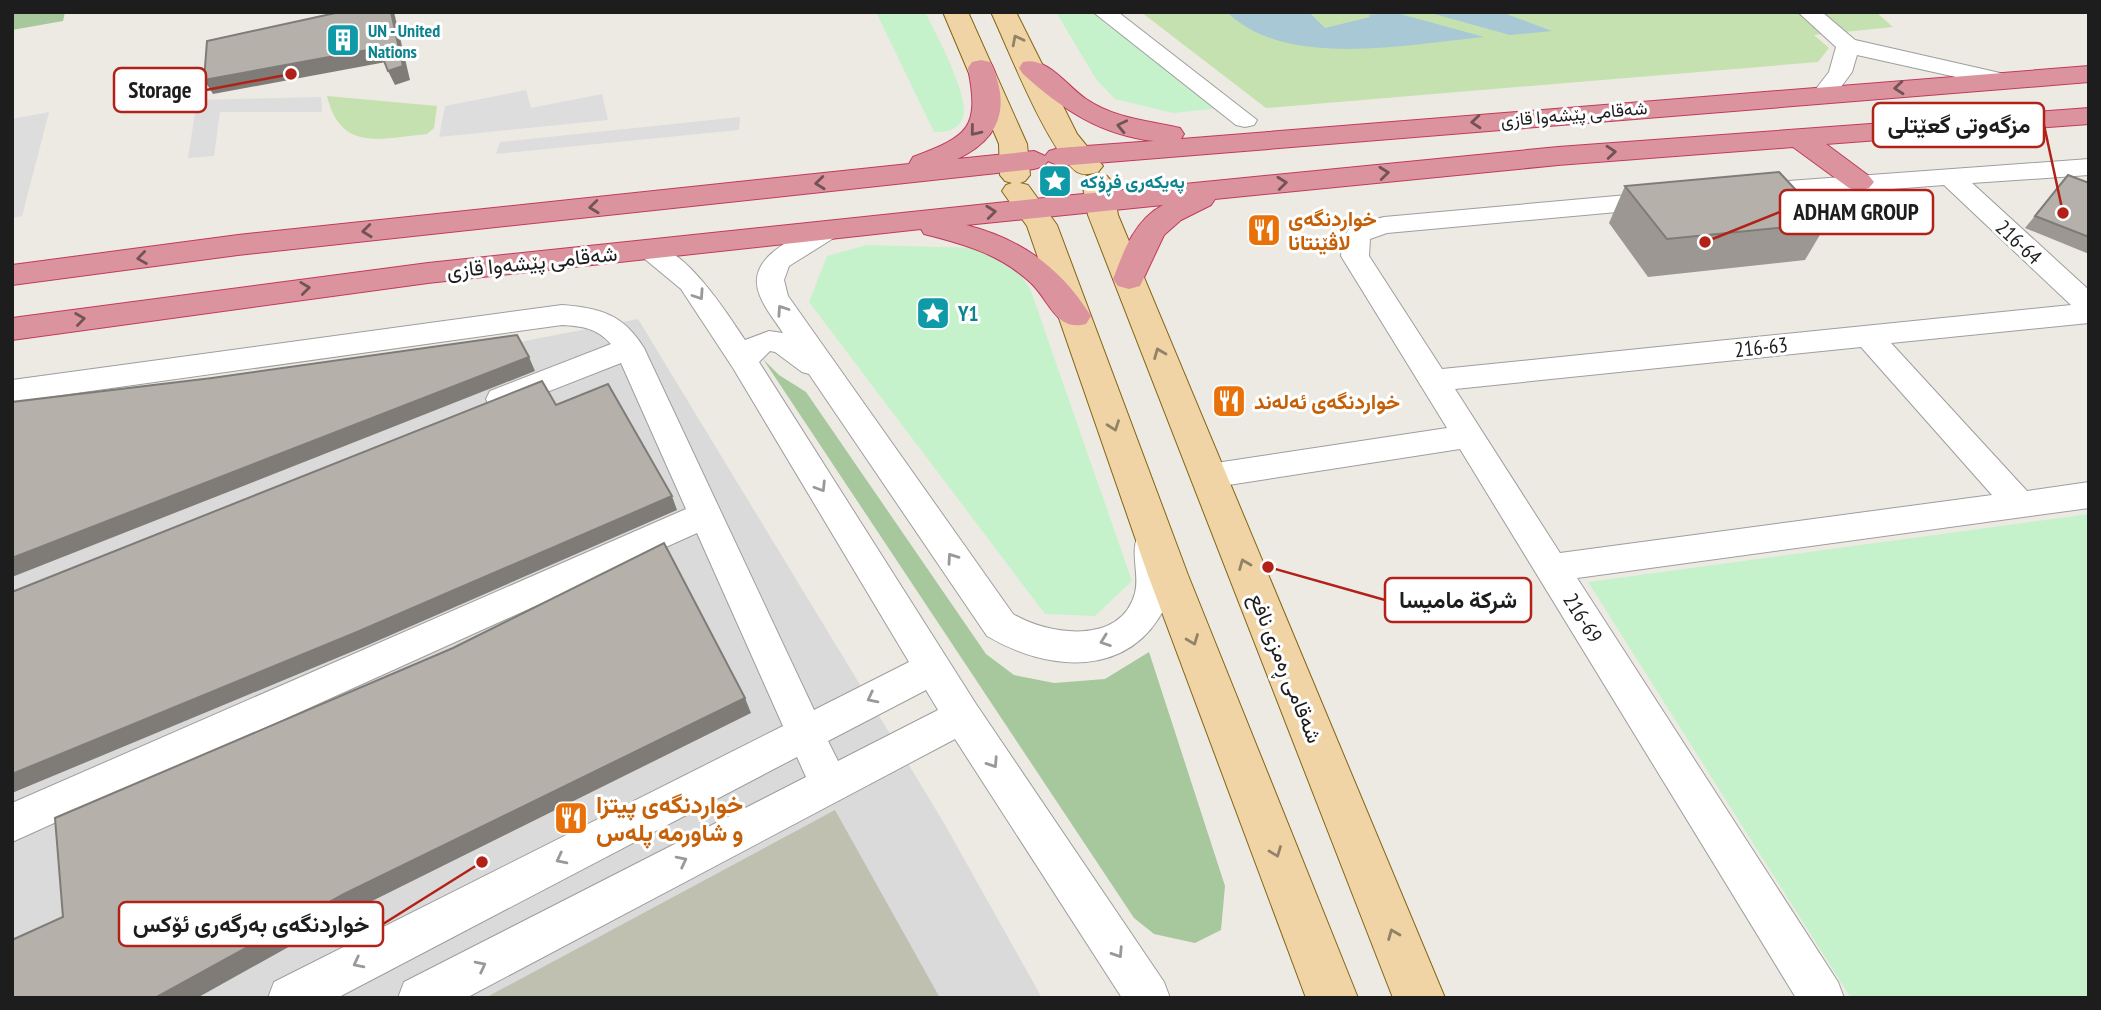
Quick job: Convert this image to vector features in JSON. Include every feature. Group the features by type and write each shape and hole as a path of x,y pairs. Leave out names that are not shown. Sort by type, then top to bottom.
{"highway":[{"path":"876,177 933,159 964,145 978,131 988,106 981,68"},
{"path":"1032,68 1066,99 1111,124 1150,133 1254,131"},
{"name":"شەقامی پێشەوا قازی","path":"12,329 400,276 909,221 1254,131 2089,74"},
{"name":"شەقامی پێشەوا قازی","path":"12,275 238,245 876,177 1247,187 1558,156 2089,116"},
{"path":"1798,137 1859,182"},
{"path":"1125,268 1149,230 1158,221 1197,201 1247,187"},
{"path":"909,221 962,232 1018,256 1055,287 1074,316"}],"main road":[{"path":"956,12 1013,144 1055,181"},
{"path":"1003,12 1064,137 1042,225 1149,522 1332,998"},
{"name":"شەقامی ڕەمزی نافع","path":"1055,181 1125,268 1419,998"},
{"path":"1059,268 1064,261 1085,252 1097,251 1125,268"}],"street":[{"path":"1104,12 1254,131"},
{"path":"1809,12 1847,45 2001,80"},
{"path":"1824,94 1837,80 1846,62 1847,45"},
{"path":"1723,194 2089,167"},
{"name":"216-64","path":"1950,177 2089,306"},
{"name":"216-69","path":"1683,198 1384,225 1357,234 1355,256 1822,998"},
{"path":"828,230 784,255 771,271 774,297 991,615 1025,640 1055,648 1088,646 1116,636 1139,619 1152,596 1154,584 1149,522"},
{"path":"648,250 691,283 744,361 962,716 1148,998"},
{"name":"216-63","path":"1433,381 2089,313"},
{"path":"12,391 562,315 579,315 607,323 618,331 629,348 829,785"},
{"path":"1868,336 2021,506"},
{"path":"744,361 753,348 760,344 778,342 793,346 826,376"},
{"path":"475,410 629,348"},
{"path":"1209,476 1468,436"},
{"path":"1551,568 2089,495"},
{"path":"12,822 704,514"},
{"path":"290,998 933,668"},
{"path":"420,998 962,716"}],"shaded area":[{"path":"526,90 531,108 602,94 608,120 439,137 445,106"},
{"path":"321,97 322,112 220,112 214,156 188,158 197,100"},
{"path":"49,112 22,216 12,218 12,119"},
{"path":"740,117 739,130 496,154 500,142"},
{"path":"638,319 944,823 1042,998 12,998 12,440"},
{"path":"835,810 940,998 485,998"}],"green space":[{"path":"12,12 65,12 63,21 12,30"},
{"path":"876,12 925,12 958,83 964,111 957,127 934,132"},
{"path":"1056,12 1093,12 1109,27 1189,79 1222,108 1173,113 1115,99 1096,79"},
{"path":"1141,12 1876,12 1893,27 1814,35 1829,48 1818,62 1266,108"},
{"path":"327,96 437,106 434,128 427,134 365,138 342,127 333,114"},
{"path":"867,245 977,248 1017,268 1031,291 1132,581 1095,616 1045,614 809,302 827,256"},
{"path":"763,359 779,375 806,392 986,654 1014,675 1054,683 1105,679 1149,652 1225,886 1221,930 1195,943 1154,934 1134,918"},
{"path":"2089,514 2089,998 1851,998 1588,582"}],"water":[{"path":"1227,12 1309,12 1325,28 1370,17 1369,15 1393,12 1484,37 1385,47 1314,47 1281,41 1252,30"},
{"path":"1427,12 1501,12 1552,31 1510,35"}],"building":[{"path":"340,12 391,12 403,66 388,71 379,48 204,80 207,41"},
{"path":"1779,172 1827,223 1667,239 1625,186"},
{"path":"2068,175 2089,183 2089,237 2035,216"},
{"path":"517,335 529,357 12,558 12,402 212,378"},
{"path":"542,381 556,405 608,384 672,496 357,632 12,774 12,592"},
{"path":"664,543 745,698 344,894 155,998 12,998 12,940 63,917 55,818 453,648"}],"place":[{"name":"UN - United Nations","path":"343,40"},
{"name":"Storage","path":"291,74"},
{"name":"پەیکەری فڕۆکە","path":"1055,181"},
{"name":"مزگەوتی گعێتلی","path":"2063,213"},
{"name":"خواردنگەی لاڤێنتانا","path":"1264,230"},
{"name":"ADHAM GROUP","path":"1705,242"},
{"name":"Y1","path":"933,313"},
{"name":"خواردنگەی ئەلەند","path":"1229,401"},
{"name":"شركة ماميسا","path":"1268,567"},
{"name":"خواردنگەی پیتزا و شاورمە پلەس","path":"571,818"},
{"name":"خواردنگەی بەرگەری ئۆکس","path":"482,862"}]}
